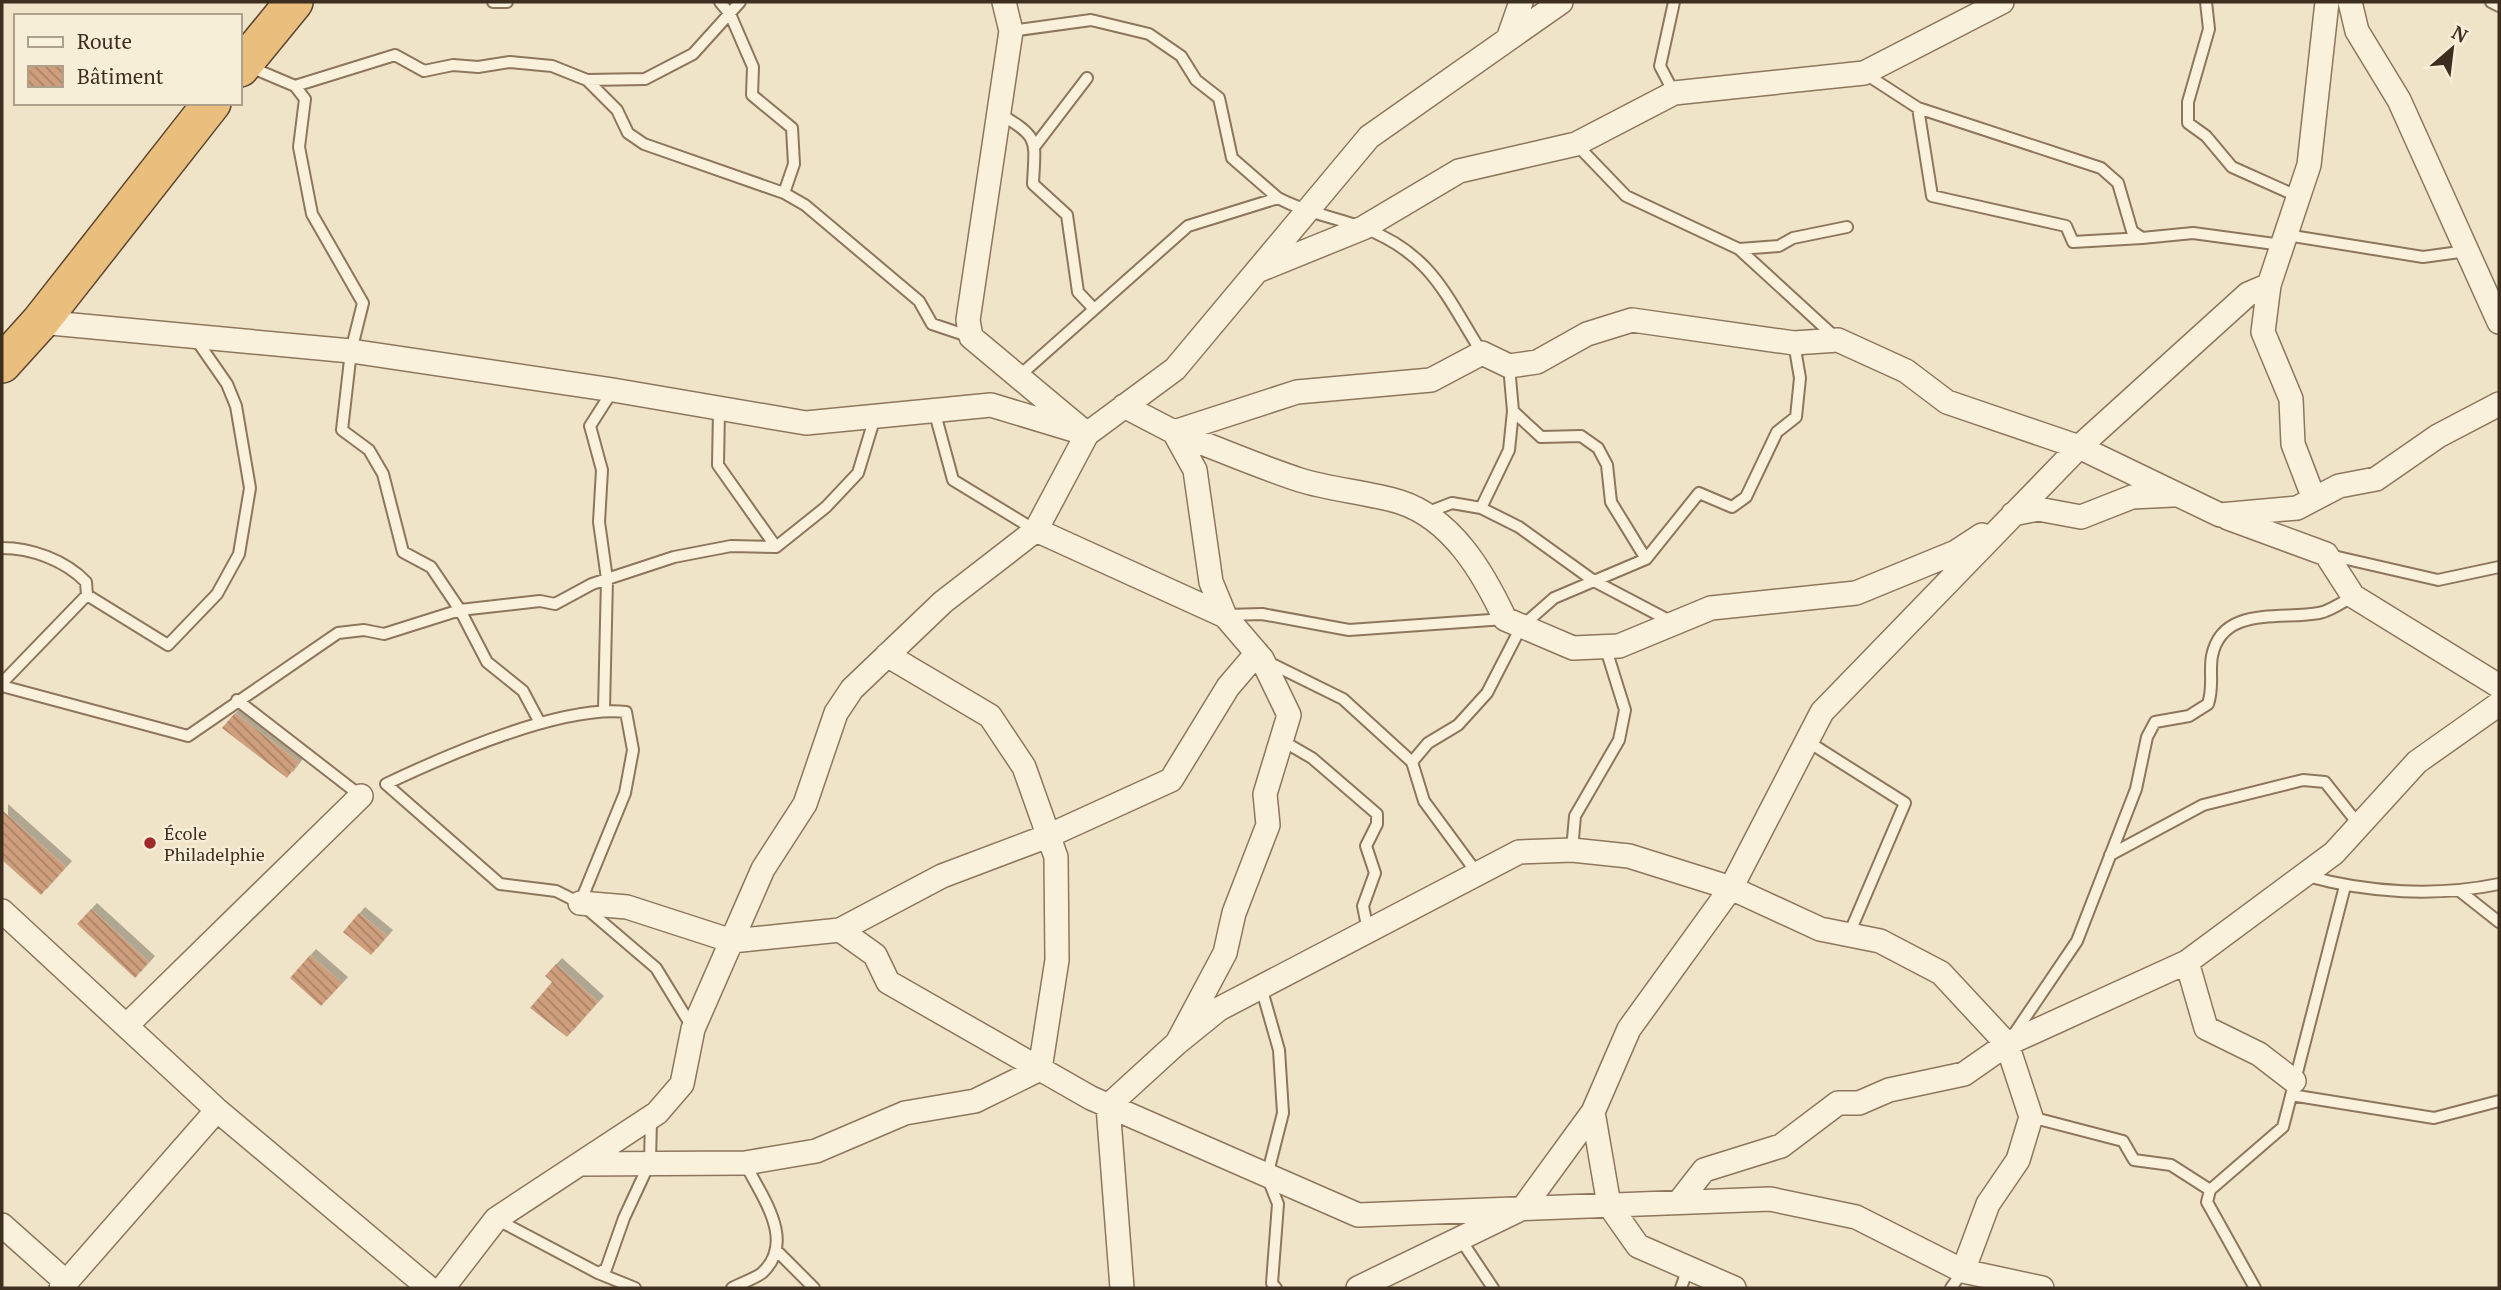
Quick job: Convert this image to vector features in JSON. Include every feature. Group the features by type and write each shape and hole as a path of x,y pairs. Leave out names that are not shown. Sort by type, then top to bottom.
{"highway":[{"path":"242,66 294,2"},
{"path":"2,364 40,322 210,105"}],"street":[{"path":"1004,2 1011,31 968,320 971,337 1087,434"},
{"path":"1508,39 1521,2"},
{"path":"443,1288 496,1219 651,1118 682,1084 694,1029 763,869 805,804 836,713 852,689 943,602 1036,530 1087,434 1175,369 1369,137 1561,2"},
{"path":"1254,273 1363,228 1459,171 1576,144 1674,93 1864,73 2002,2"},
{"path":"2314,499 2293,444 2291,399 2263,331 2269,285 2309,165 2327,2"},
{"path":"2350,2 2357,31 2399,100 2499,322"},
{"path":"1358,1288 1523,1208 1593,1112 1629,1029 1731,888 1822,712 2079,447 2248,294 2269,285"},
{"path":"1174,432 1297,392 1431,380 1482,353 1509,366 1537,362 1587,334 1632,320 1794,344 1838,340 1906,371 1947,402 2079,447 2220,515 2326,554 2353,596 2499,686"},
{"path":"40,322 351,351 613,390 806,423 991,405 1087,434"},
{"path":"2220,515 2297,508 2339,486 2376,479 2438,436 2499,404"},
{"path":"1124,406 1174,432 1301,480 1400,502 1426,513 1448,531 1489,584 1513,623 1573,648 1619,646 1711,608 1856,593 1956,552 2017,511 2038,509 2081,517 2132,498 2177,494"},
{"path":"1174,432 1195,470 1210,582 1225,615 1259,656 1289,715 1265,794 1268,825 1234,913 1225,953 1177,1044"},
{"path":"1036,530 1225,615"},
{"path":"887,655 990,716 1024,767 1056,857 1057,960 1040,1069"},
{"path":"580,903 627,907 732,941 840,930 942,876 1048,836 1171,780 1228,687 1259,656"},
{"path":"1679,1202 1704,1170 1781,1146 1838,1103 1859,1103 1889,1090 1964,1074 2007,1045 2187,962 2334,853 2417,762 2499,704"},
{"path":"126,1026 361,796"},
{"path":"1108,1106 1219,1009 1519,852 1572,850 1629,856 1731,888 1820,929 1880,940 1941,974 2007,1045 2032,1117 2018,1160 1988,1204 1957,1279"},
{"path":"2,911 218,1110 418,1285"},
{"path":"840,930 875,955 888,982 1040,1069 1108,1106 1358,1215 1770,1199 1856,1217 1957,1279 2042,1288"},
{"path":"2187,962 2206,1028 2259,1054 2292,1088"},
{"path":"580,1164 745,1163 816,1151 905,1113 975,1101 1040,1069"},
{"path":"1108,1106 1122,1288"},
{"path":"2,1226 63,1285 218,1110"},
{"path":"1593,1112 1609,1205 1638,1246 1685,1278 1734,1288"}],"lane":[{"path":"493,2 507,2"},
{"path":"720,2 730,14 753,67 752,94 792,128 794,164 784,194"},
{"path":"295,86 395,55 424,71 453,65 478,67 510,62 552,66 587,80 645,79 693,54 740,2"},
{"path":"1674,2 1660,66 1674,93"},
{"path":"2206,2 2209,29 2188,102 2188,122 2206,136 2232,167 2299,197"},
{"path":"2491,2 2499,5"},
{"path":"1011,31 1091,20 1149,34 1181,56 1196,80 1219,98 1232,158 1279,198 1304,212 1363,228 1401,245 1428,268 1482,353"},
{"path":"242,66 295,86 305,99 299,147 312,214 363,303 351,351 342,430 369,450 383,474 403,552 431,567 460,610 486,662 523,691 540,723"},
{"path":"1864,73 1918,108 2101,168 2118,183 2132,231 2142,238"},
{"path":"1035,146 1087,78"},
{"path":"587,80 617,110 628,133 643,144 784,194 805,205 919,301 932,324 971,337"},
{"path":"1918,108 1933,196 2066,226 2073,242 2193,233 2284,240 2423,257 2467,251"},
{"path":"1000,114 1029,131 1035,146 1033,184 1067,215 1078,292 1094,309"},
{"path":"1576,144 1626,196 1738,249 1838,340"},
{"path":"1018,377 1188,226 1279,198"},
{"path":"1738,249 1779,246 1793,238 1847,227"},
{"path":"87,595 168,645 217,594 239,554 250,488 236,406 227,384 194,336"},
{"path":"1225,615 1262,614 1349,630 1513,623 1554,598 1646,559 1699,494 1732,508 1746,497 1777,432 1796,417 1800,378 1794,344"},
{"path":"1481,508 1509,450 1513,411 1509,366"},
{"path":"604,709 607,579 599,522 602,470 590,425 613,390"},
{"path":"719,409 718,464 776,547"},
{"path":"934,410 953,480 1036,530"},
{"path":"1513,411 1541,437 1581,436 1598,447 1607,465 1611,502 1646,559"},
{"path":"2,548 24,548 75,570 86,582 87,595 2,684 188,736 338,633 364,630 384,634 460,610 540,601 555,604 607,579 674,557 731,546 776,547 826,507 858,473 875,416"},
{"path":"1426,513 1451,503 1481,508 1519,527 1594,581 1674,623"},
{"path":"2326,554 2438,580 2499,567"},
{"path":"2007,1045 2077,941 2136,789 2147,737 2155,722 2189,716 2208,704 2213,690 2212,655 2226,628 2243,619 2321,613 2353,596"},
{"path":"1412,762 1427,743 1458,725 1487,693 1513,623"},
{"path":"1572,850 1575,816 1619,740 1625,710 1605,646"},
{"path":"1259,656 1343,699 1412,762 1424,800 1477,873"},
{"path":"237,701 361,796"},
{"path":"580,903 625,793 633,750 626,712 604,709 540,723 466,751 449,754 386,784 500,884 556,891 580,903 656,968 694,1029"},
{"path":"1281,740 1312,758 1377,814 1377,824 1366,846 1376,873 1363,906 1368,931"},
{"path":"1807,741 1905,803 1849,934"},
{"path":"2110,855 2203,805 2303,780 2325,782 2359,825"},
{"path":"2304,875 2345,886 2461,892 2499,884"},
{"path":"2255,1288 2207,1202 2210,1190 2283,1127 2345,886"},
{"path":"2461,892 2499,922"},
{"path":"1261,987 1279,1050 1283,1113 1267,1176 1278,1205 1272,1283 1276,1288"},
{"path":"2292,1088 2434,1118 2499,1101"},
{"path":"2032,1117 2123,1140 2134,1160 2171,1165 2210,1190"},
{"path":"598,1273 606,1269 624,1217 650,1162 651,1118"},
{"path":"732,1288 762,1272 777,1251 778,1232 745,1163"},
{"path":"496,1219 598,1273 635,1288"},
{"path":"1459,1237 1493,1288"},
{"path":"777,1251 814,1288"}],"building":[{"path":"235,713 299,762 287,778 222,728"},
{"path":"2,810 66,867 41,895 2,860"},
{"path":"91,909 149,962 135,978 77,924"},
{"path":"359,913 387,936 371,955 343,932"},
{"path":"310,955 342,983 321,1006 290,978"},
{"path":"556,964 598,1002 567,1037 530,1008 552,982 545,976"}],"place":[{"name":"École Philadelphie","path":"150,843"}]}
